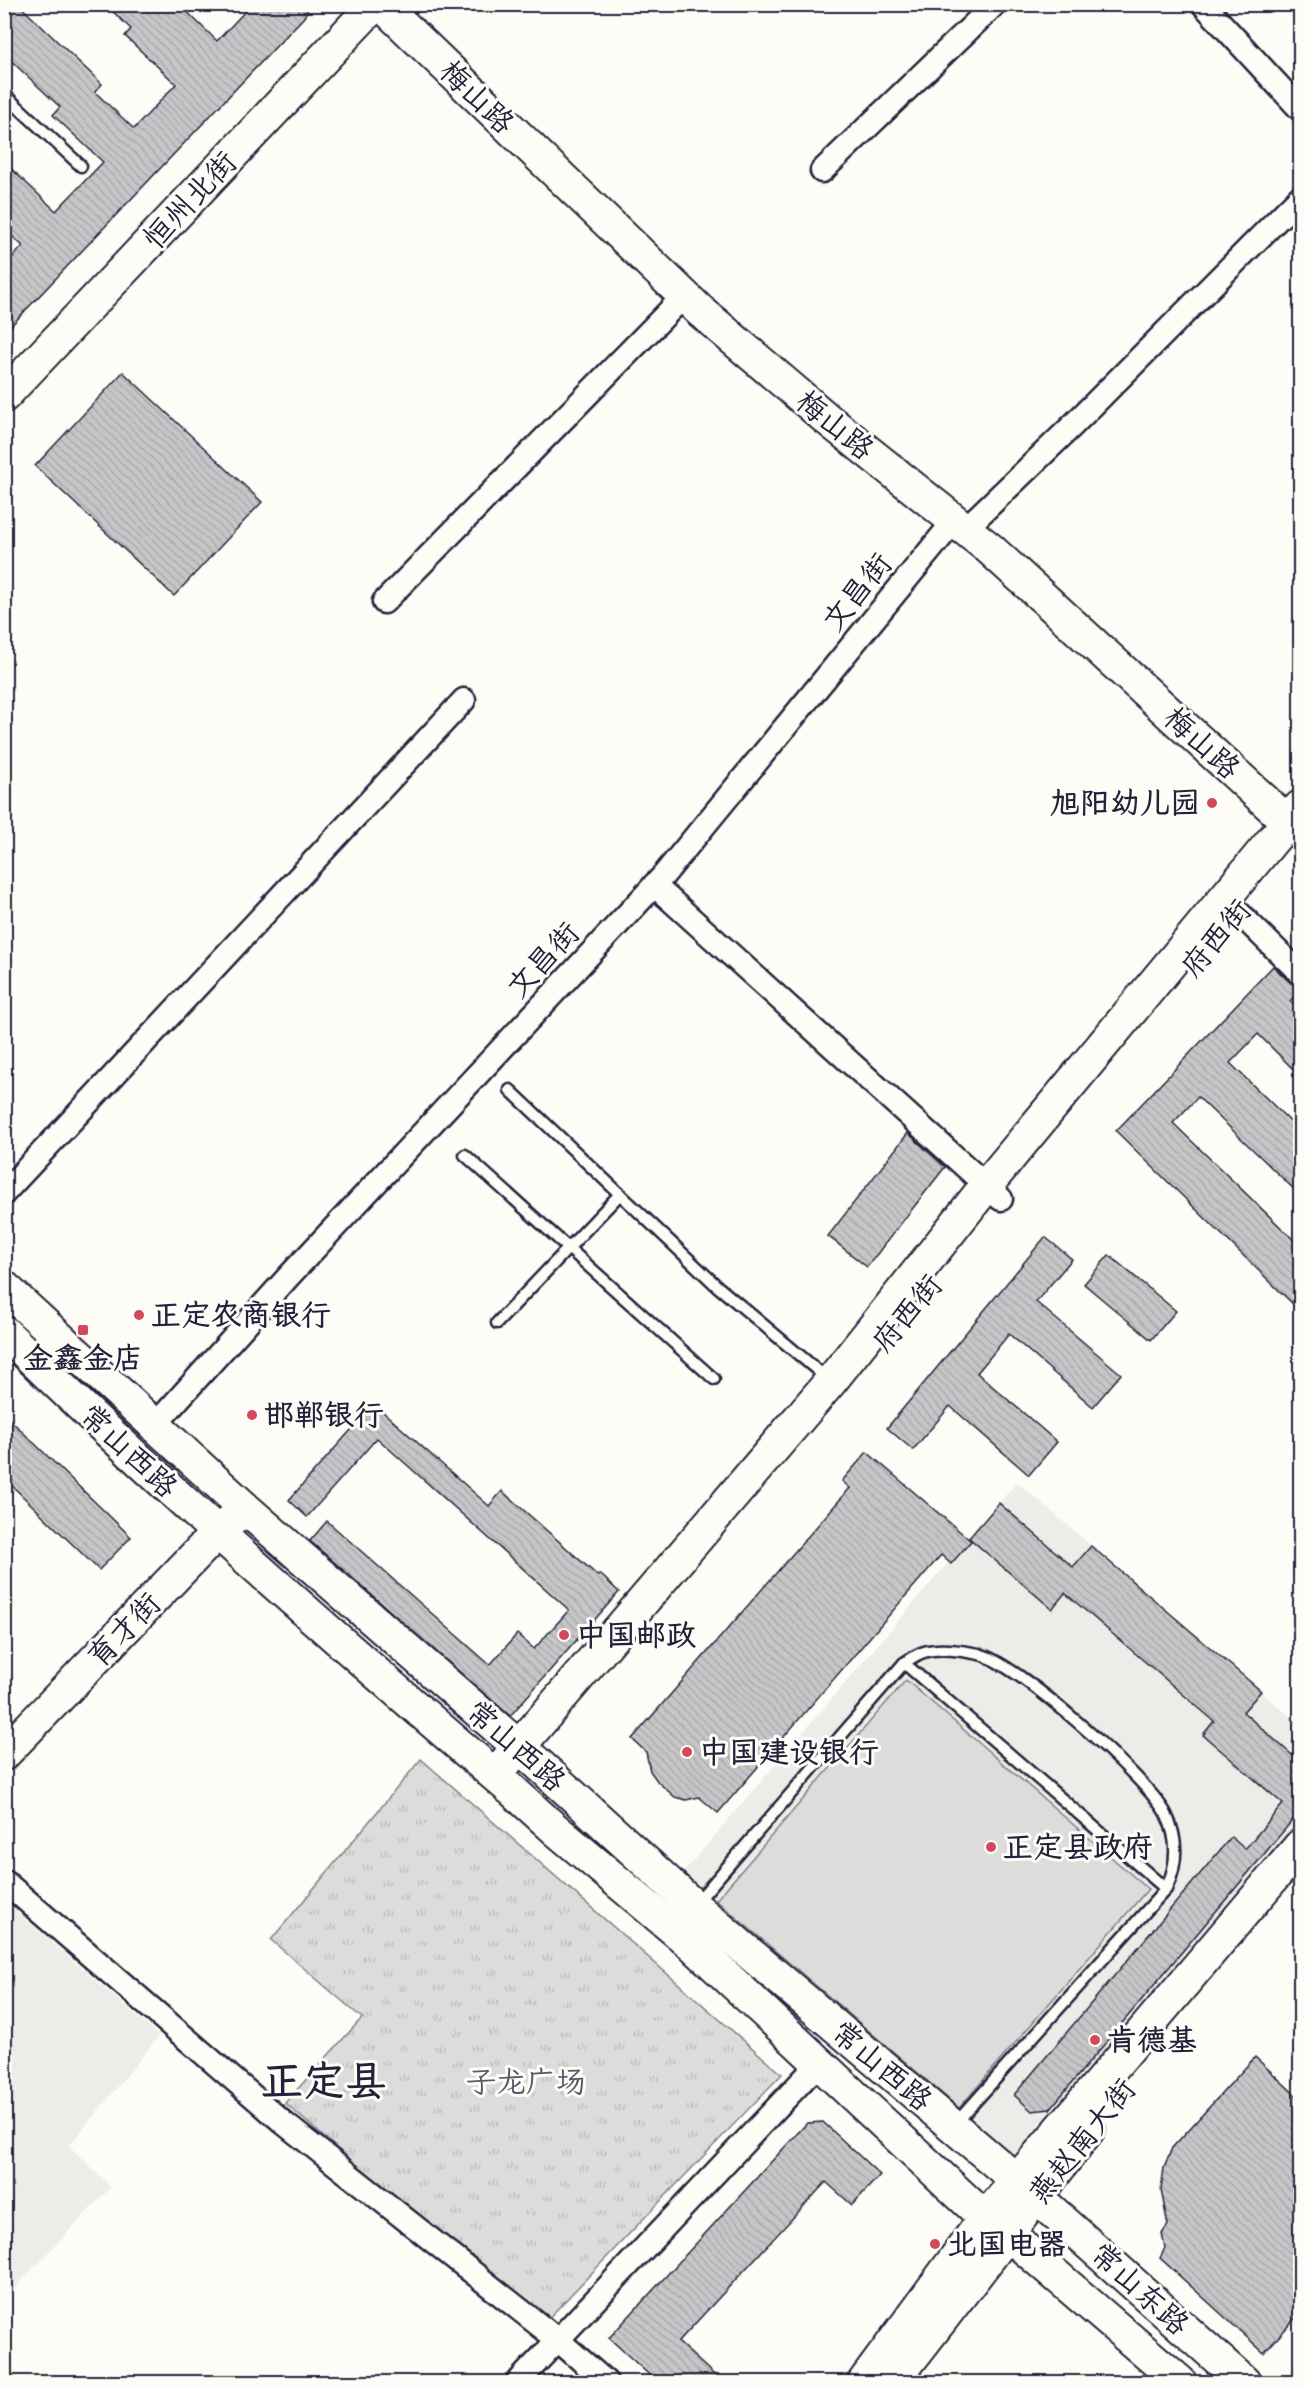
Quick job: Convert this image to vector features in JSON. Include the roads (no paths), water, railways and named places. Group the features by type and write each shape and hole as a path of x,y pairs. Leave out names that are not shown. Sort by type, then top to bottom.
{"main road":[{"name":"梅山路","path":"370,7 684,296 818,411 990,549 1297,824"},
{"name":"恒州北街","path":"4,396 370,7"},
{"name":"府西街","path":"504,1783 837,1386 993,1193 1237,912 1297,824"},
{"path":"993,1193 1297,824"},
{"name":"常山西路","path":"4,1287 246,1509 526,1754 694,1906 1027,2189"},
{"name":"常山西路","path":"4,1332 217,1533 555,1829 695,1947 997,2226"},
{"name":"育才街","path":"4,1754 217,1533 246,1509"},
{"path":"864,2382 997,2226 1300,1846"},
{"name":"燕赵南大街","path":"1027,2189 1300,1878"},
{"name":"常山东路","path":"1027,2189 1244,2382"},
{"name":"燕赵南大街","path":"892,2382 997,2226"},
{"name":"常山东路","path":"997,2226 1180,2382"}],"street":[{"path":"822,171 995,4"},
{"path":"1203,4 1300,109"},
{"name":"文昌街","path":"156,1424 297,1267 654,885 960,524 1071,427 1300,197"},
{"path":"384,602 684,296"},
{"path":"4,1193 464,700"},
{"path":"654,885 993,1193"},
{"path":"1237,912 1300,973"},
{"path":"4,1881 285,2124 558,2340 606,2382"},
{"path":"519,2382 819,2063"}],"lane":[{"path":"4,94 81,166"},
{"path":"510,1090 717,1286 837,1386"},
{"path":"465,1155 714,1379"},
{"path":"497,1323 620,1194"},
{"path":"694,1906 904,1663 925,1652 945,1651 981,1655 1009,1669 1054,1703 1136,1776 1166,1814 1176,1845 1174,1872 1166,1889 953,2126"},
{"path":"904,1663 1166,1889"}],"place":[{"name":"旭阳幼儿园","path":"1212,803"},
{"name":"正定农商银行","path":"139,1315"},
{"name":"金鑫金店","path":"83,1330"},
{"name":"邯郸银行","path":"252,1415"},
{"name":"中国邮政","path":"564,1635"},
{"name":"中国建设银行","path":"687,1752"},
{"name":"正定县政府","path":"991,1847"},
{"name":"肯德基","path":"1095,2040"},
{"name":"北国电器","path":"935,2244"}],"district":[{"name":"正定县","path":"324,2080"}],"park label":[{"name":"子龙广场","path":"526,2082"}]}
